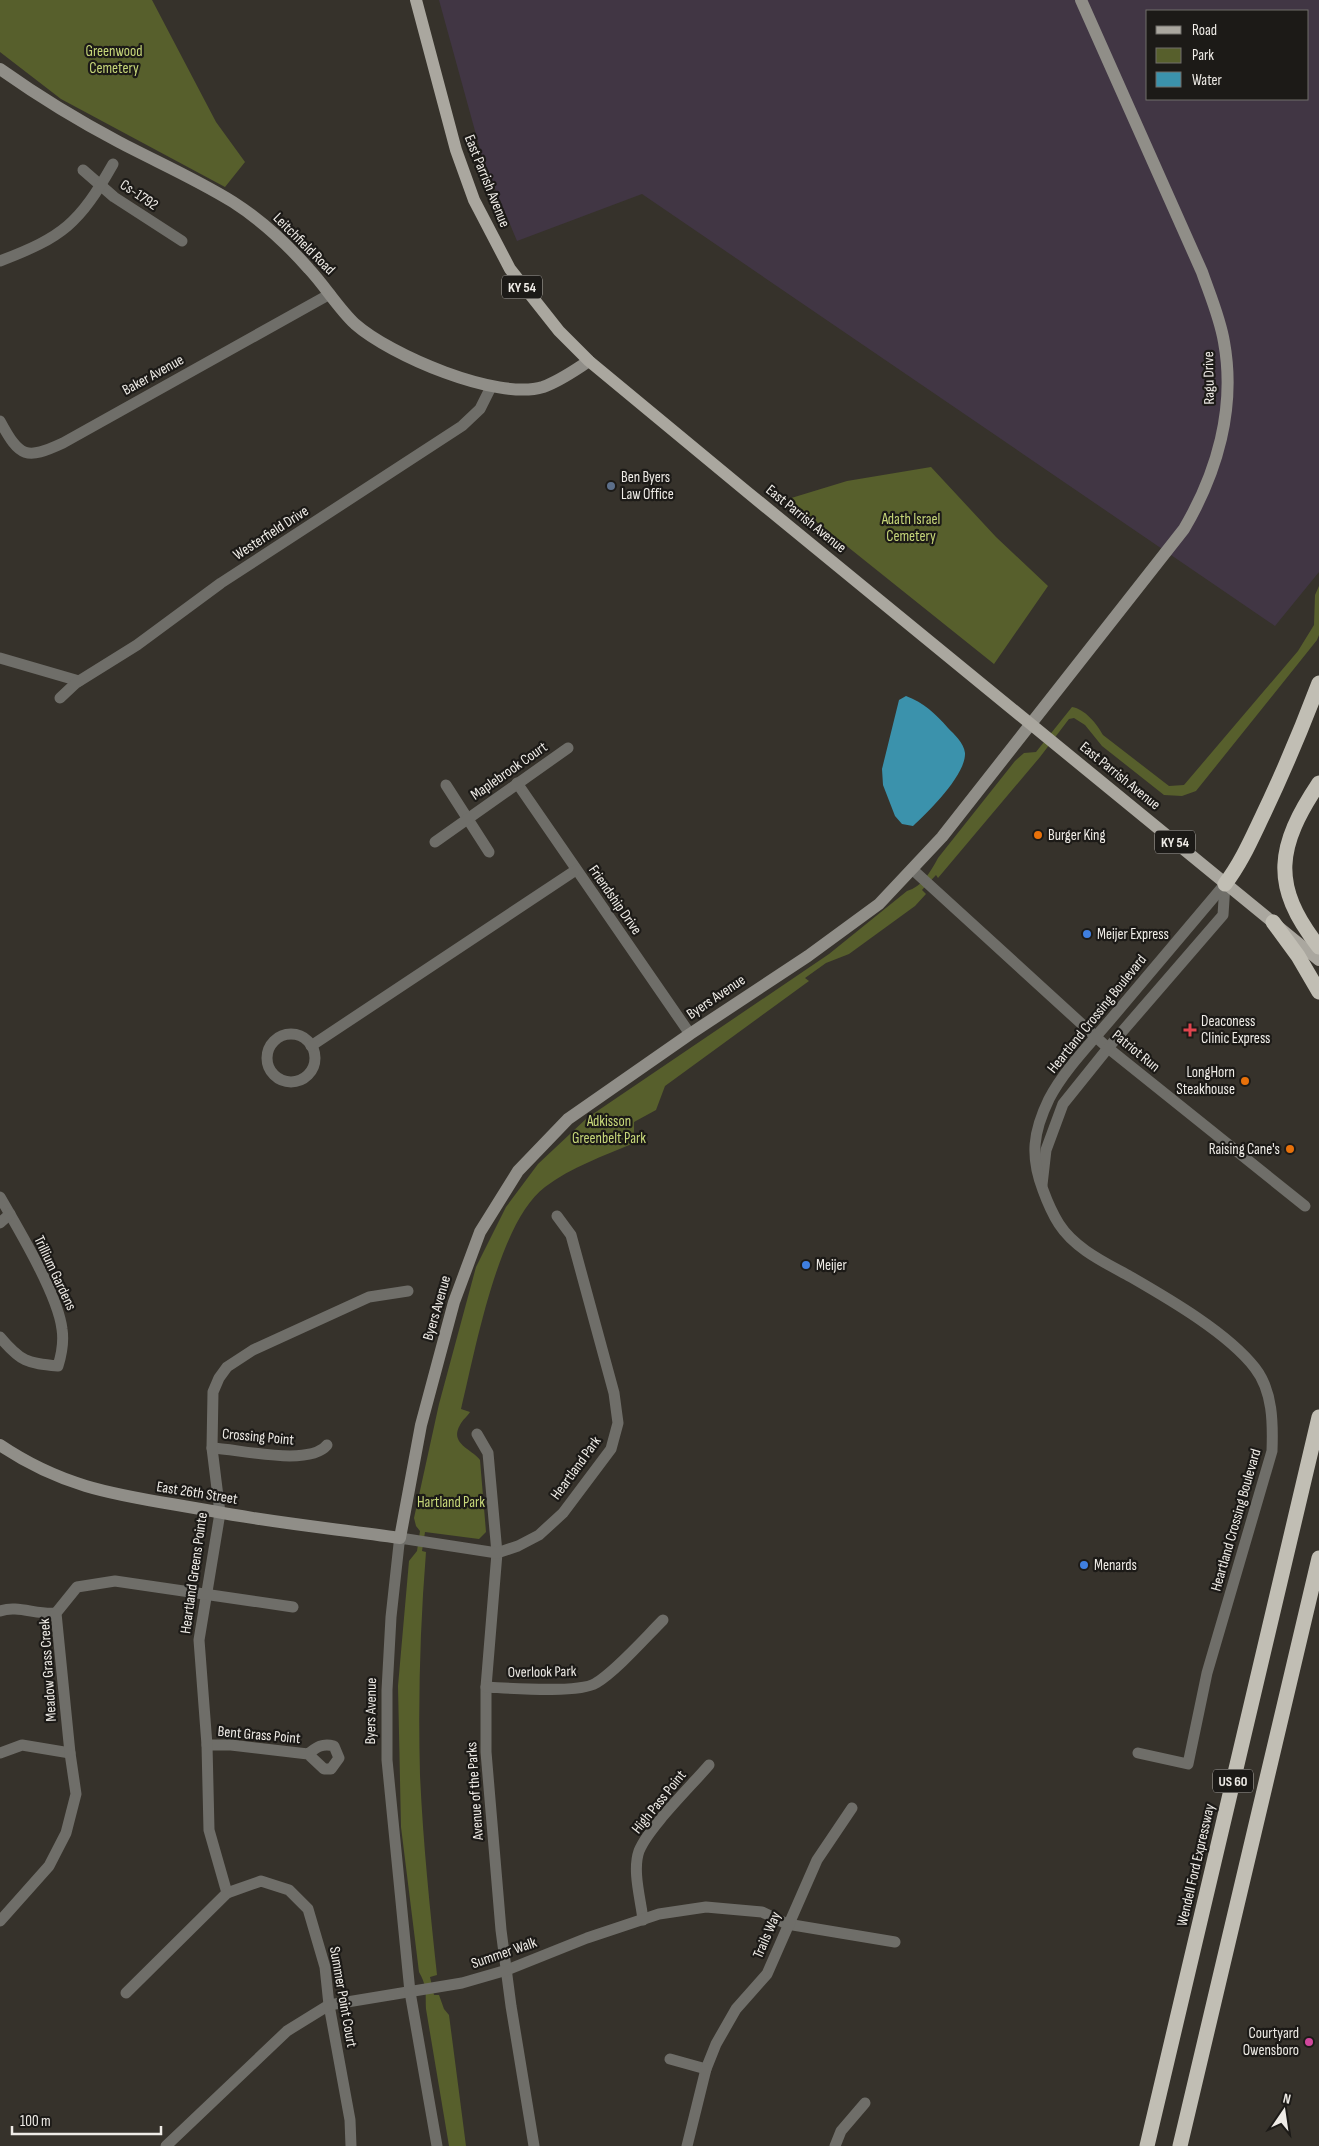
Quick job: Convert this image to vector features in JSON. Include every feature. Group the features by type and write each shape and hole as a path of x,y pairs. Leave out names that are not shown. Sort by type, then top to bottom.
{"highway":[{"path":"1225,884 1238,866 1272,796 1296,743 1319,683"},
{"path":"1319,783 1296,820 1284,860 1287,893 1304,928 1319,947"},
{"path":"1273,922 1298,956 1319,992"},
{"name":"Wendell Ford Expressway","path":"1147,2146 1319,1417"},
{"name":"US 60","path":"1180,2146 1319,1558"},
{"path":"1277,1733 1319,1601"}],"main road":[{"name":"East Parrish Avenue","path":"416,0 456,150 485,224 525,291 560,332 589,361 1319,960"}],"street":[{"name":"Ragu Drive","path":"1031,724 1184,530 1203,494 1215,463 1224,420 1227,389 1224,341 1219,318 1202,272 1081,0"},
{"name":"Leitchfield Road","path":"0,69 48,103 234,203 281,240 354,322 393,350 408,358 491,387 519,390 543,387 561,379 589,361"},
{"path":"0,261 39,246 60,233 86,208 113,164"},
{"name":"Cs-1792","path":"83,170 114,197 182,240"},
{"name":"Baker Avenue","path":"0,422 16,447 31,454 41,453 63,443 330,294"},
{"name":"Westerfield Drive","path":"60,698 79,681 137,645 221,583 462,426 480,409 491,387"},
{"path":"0,658 79,681"},
{"name":"Byers Avenue","path":"437,2146 410,1992 387,1760 387,1690 390,1616 400,1538 422,1425 454,1302 470,1254 491,1210 518,1171 568,1119 690,1034 808,956 879,904 942,838 1031,724"},
{"name":"Maplebrook Court","path":"435,842 568,748"},
{"name":"Friendship Drive","path":"517,783 690,1034"},
{"name":"Maplebrook Court","path":"446,785 466,819 489,852"},
{"name":"Patriot Run","path":"912,869 1108,1048 1305,1206"},
{"path":"311,1046 576,870"},
{"name":"Heartland Crossing Boulevard","path":"1138,1753 1188,1764 1207,1673 1272,1451 1273,1424 1269,1399 1256,1370 1230,1343 1200,1321 1090,1254 1071,1239 1059,1224 1042,1186 1034,1162 1034,1150 1038,1125 1058,1084 1225,884"},
{"name":"Heartland Crossing Boulevard","path":"1042,1186 1049,1139 1063,1104 1108,1048 1223,915 1225,884"},
{"path":"292,1034 299,1035 311,1046 314,1053 312,1069 301,1080 294,1082 278,1078 268,1067 267,1051 276,1038 292,1034"},
{"name":"Trillium Gardens","path":"0,1197 44,1278 60,1317 63,1343 58,1366 30,1363 10,1349 0,1337"},
{"path":"0,1223 10,1214"},
{"name":"Heartland Park","path":"400,1538 497,1553 526,1543 546,1529 563,1513 598,1468 616,1437 618,1423 614,1393 596,1325 571,1235 557,1216"},
{"name":"Heartland Greens Pointe","path":"227,1893 209,1830 207,1745 198,1640 220,1513 212,1448 213,1392 218,1378 227,1367 253,1350 369,1297 408,1291"},
{"name":"Avenue of the Parks","path":"477,1434 488,1452 497,1553 486,1687 486,1752 501,1930 534,2146"},
{"name":"East 26th Street","path":"0,1445 54,1476 99,1492 220,1513 400,1538"},
{"name":"Crossing Point","path":"212,1448 303,1456 322,1451 327,1445"},
{"name":"Meadow Grass Creek","path":"0,1921 49,1866 66,1833 76,1794 56,1613 77,1587 115,1581 207,1596 293,1607"},
{"path":"0,1611 8,1608 44,1614 56,1613"},
{"name":"Overlook Park","path":"486,1687 536,1690 579,1688 595,1684 663,1620"},
{"name":"Bent Grass Point","path":"207,1745 231,1745 308,1754"},
{"path":"0,1753 22,1746 70,1753"},
{"name":"High Pass Point","path":"643,1920 637,1866 639,1852 650,1833 709,1765"},
{"name":"Trails Way","path":"687,2146 706,2069 716,2044 736,2009 767,1974 816,1860 852,1808"},
{"name":"Summer Point Court","path":"126,1993 227,1893 261,1881 289,1890 308,1909 325,1967 329,2006 350,2120 351,2146"},
{"name":"Summer Walk","path":"166,2146 287,2031 329,2006 462,1983 507,1970 588,1938 659,1914 706,1906 762,1912 788,1924 895,1942"},
{"path":"670,2059 706,2069"},
{"path":"835,2146 841,2131 865,2103"}],"shaded area":[{"path":"439,0 1319,0 1319,572 1275,626 642,194 517,241 483,160"}],"green space":[{"name":"Greenwood Cemetery","path":"0,0 152,0 216,122 245,162 225,187 61,99 0,52"},
{"name":"Adath Israel Cemetery","path":"931,467 996,537 1048,586 994,664 788,499 847,481"},
{"name":"Adkisson Greenbelt Park","path":"1319,586 1319,635 1317,640 1196,791 1182,796 1164,795 1102,746 1085,725 1074,718 1069,719 1040,757 938,878 936,875 922,890 926,894 915,906 849,954 826,963 805,978 809,981 665,1086 656,1110 634,1122 634,1143 577,1168 545,1187 528,1204 514,1228 501,1258 473,1355 461,1409 470,1412 461,1423 457,1432 459,1442 480,1460 486,1532 479,1539 425,1532 422,1551 426,1552 420,1664 420,1775 429,1900 437,1975 430,1977 434,1995 439,1995 444,2009 449,2015 466,2146 449,2146 426,2009 425,1987 419,1972 401,1827 398,1686 409,1561 417,1551 420,1531 416,1526 414,1518 439,1404 476,1267 506,1207 538,1164 587,1118 829,954 907,891 922,882 938,858 1015,761 1024,753 1036,752 1072,707 1086,714 1103,735 1169,786 1184,785 1298,651 1314,625 1315,595"}],"water":[{"path":"906,696 929,709 958,739 965,753 964,762 953,782 936,803 913,826 902,824 895,816 883,785 882,769 899,700"}],"place":[{"name":"Ben Byers Law Office","path":"611,486"},
{"name":"Burger King","path":"1038,835"},
{"name":"Meijer Express","path":"1087,934"},
{"name":"Deaconess Clinic Express","path":"1190,1030"},
{"name":"LongHorn Steakhouse","path":"1245,1081"},
{"name":"Raising Cane's","path":"1290,1149"},
{"name":"Meijer","path":"806,1265"},
{"name":"Menards","path":"1084,1565"},
{"name":"Courtyard Owensboro","path":"1309,2042"}],"park label":[{"name":"Hartland Park","path":"451,1502"}]}
